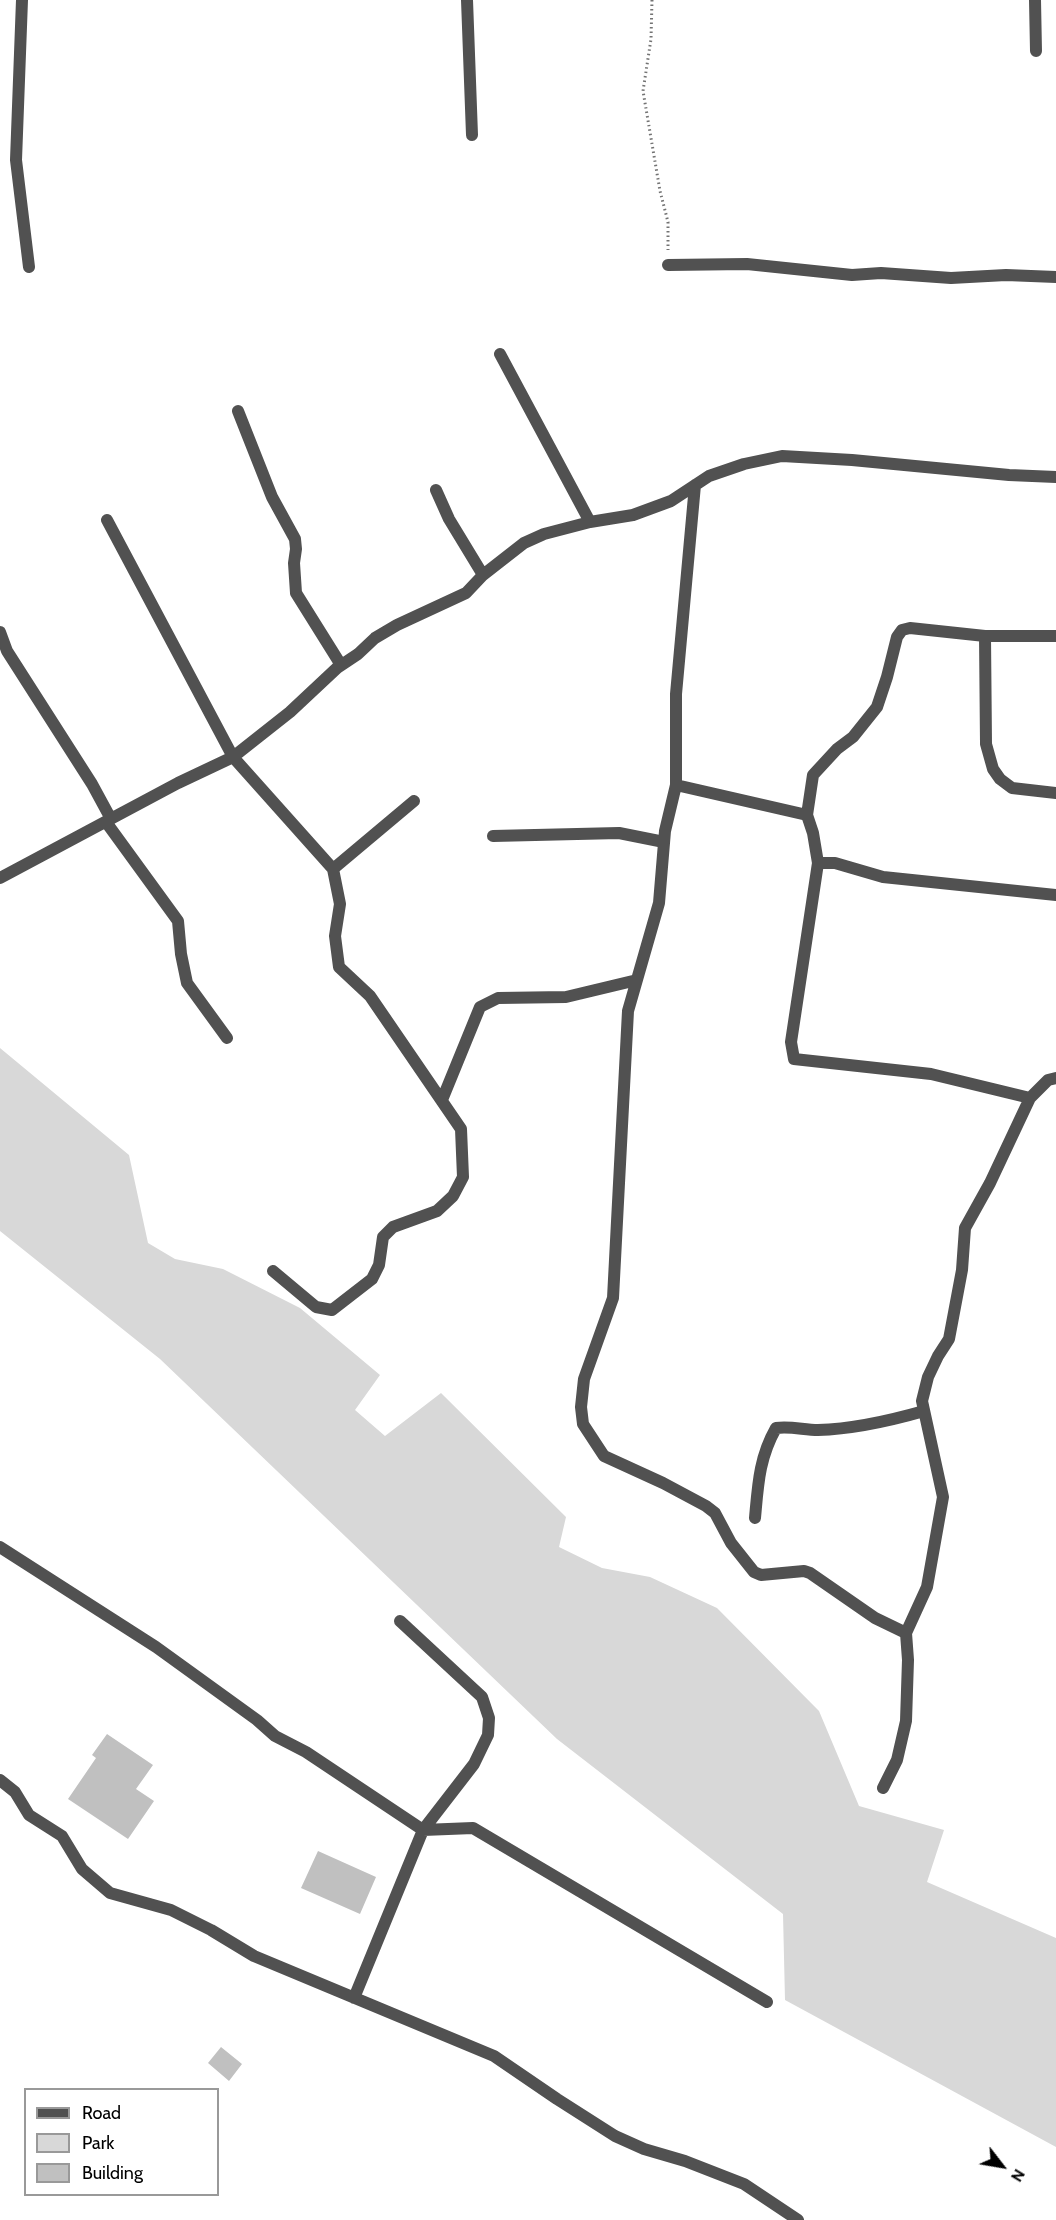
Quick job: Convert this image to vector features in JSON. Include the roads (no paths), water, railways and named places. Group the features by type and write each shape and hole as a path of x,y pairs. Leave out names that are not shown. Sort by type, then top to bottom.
{"street":[{"path":"22,0 16,160 29,267"},
{"path":"467,0 472,135"},
{"path":"1035,0 1036,51"},
{"path":"668,265 747,264 852,275 881,273 951,278 1006,275 1056,277"},
{"path":"500,354 590,522"},
{"path":"238,411 272,497 295,539 296,592 341,665"},
{"path":"0,878 233,757 290,712 341,665 358,654 375,638 466,593 483,575 524,543 544,534 590,522 633,516 671,501 709,476 744,464 782,456 1056,477"},
{"path":"695,485 675,694 676,784 664,842 659,903 628,1011 613,1298 584,1379 581,1407 583,1425 604,1456 663,1483 715,1513 731,1543 754,1572 761,1575 810,1573 875,1618 906,1633"},
{"path":"436,490 449,519 483,575"},
{"path":"107,520 233,757 333,868 340,904 335,936 339,967 370,996 461,1128 463,1177 453,1196 437,1211 393,1227 383,1237 380,1265 372,1279 332,1310 316,1307 273,1271"},
{"path":"1030,1098 931,1074 794,1059 791,1042 818,863 813,833 807,815 813,775 837,749 853,737 877,707 897,637 902,630 910,628 985,636 1056,636"},
{"path":"0,632 4,652 92,784 109,820 178,921 187,983 227,1038"},
{"path":"985,636 986,744 993,769 1000,779 1012,788 1056,793"},
{"path":"676,784 807,815"},
{"path":"333,868 414,801"},
{"path":"493,836 619,833 664,842"},
{"path":"818,863 835,863 883,877 1056,895"},
{"path":"442,1100 480,1007 498,998 566,997 637,980"},
{"path":"883,1788 897,1760 906,1720 908,1660 906,1633 927,1587 943,1497 922,1401 928,1377 949,1339 962,1270 965,1228 990,1183 1030,1098 1048,1080 1056,1078"},
{"path":"754,1518 759,1474 766,1446 776,1428 788,1426 816,1430 869,1425 924,1411"},
{"path":"0,1547 156,1647 257,1720 275,1736 306,1752 423,1830 473,1828 767,2002"},
{"path":"354,1998 423,1830 474,1764 488,1736 489,1718 482,1698 400,1621"},
{"path":"0,1780 15,1792 29,1815 62,1836 82,1869 110,1893 171,1910 211,1930 254,1956 495,2056 556,2100 615,2136 644,2149 685,2161 744,2184 798,2220"}]}
